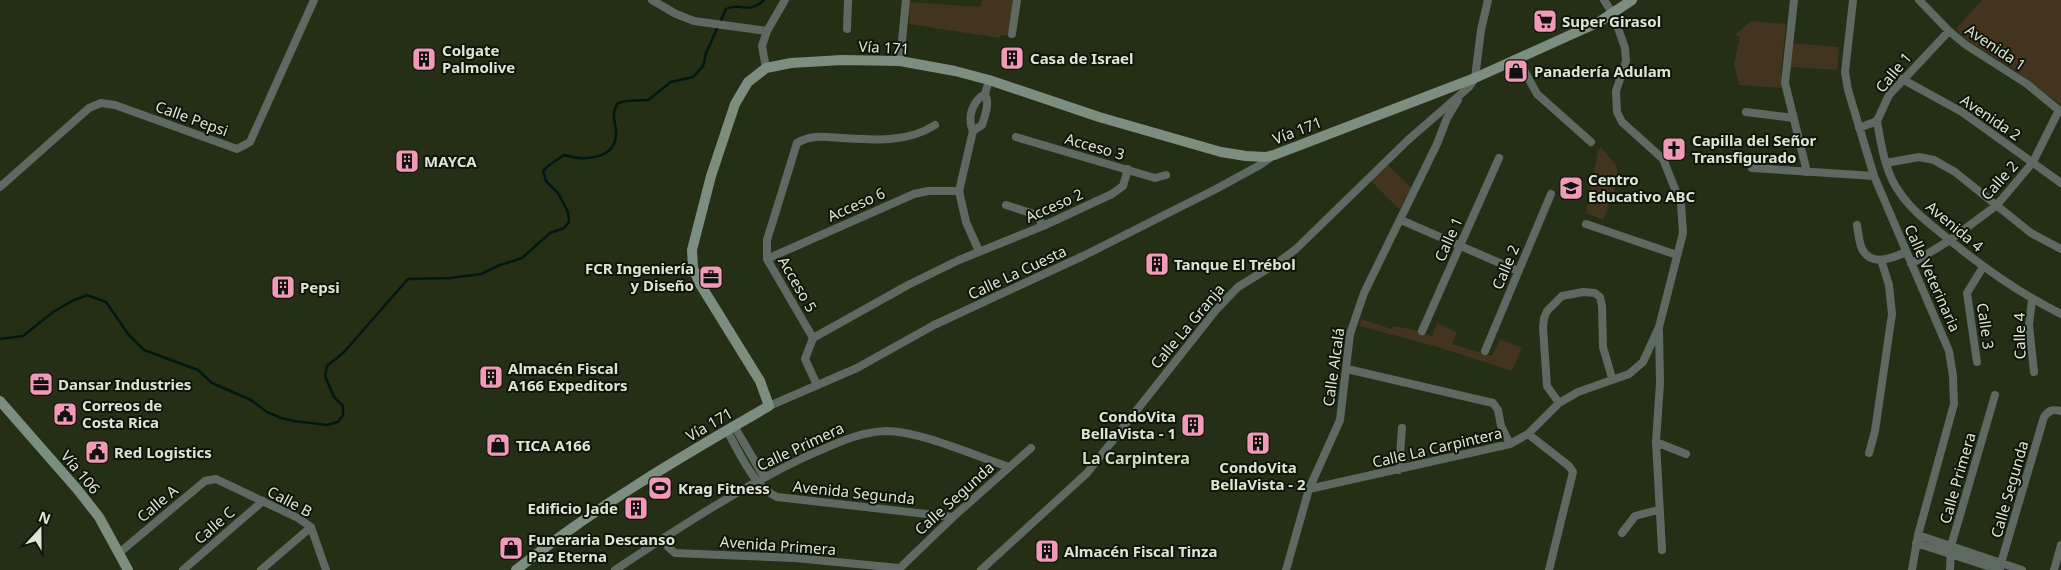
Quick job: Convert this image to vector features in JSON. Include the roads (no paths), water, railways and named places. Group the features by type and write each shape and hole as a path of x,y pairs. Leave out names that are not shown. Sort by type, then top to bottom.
{"main road":[{"name":"Vía 171","path":"516,570 557,537 678,459 769,406 760,381 700,284 693,268 692,250 711,176 735,104 748,82 766,68 791,63 842,60 900,61 955,71 989,80 1099,117 1221,152 1266,157 1475,78 1599,22 1632,0"},
{"name":"Vía 106","path":"0,401 78,489 99,517 128,570"}],"street":[{"name":"Calle Pepsi","path":"0,187 89,108 102,103 116,105 237,149 244,146 250,142 314,0"},
{"path":"652,0 694,22 768,31"},
{"path":"766,68 762,46 785,0"},
{"path":"846,29 848,0"},
{"path":"900,61 906,0"},
{"path":"1012,34 1017,0"},
{"path":"1475,78 1481,30 1488,0"},
{"path":"1604,0 1612,14"},
{"path":"1794,0 1785,83 1807,172"},
{"name":"Calle Veterinaria","path":"1853,0 1845,72 1859,128 1874,176 1910,264 1949,350 1954,376 1954,404 1917,539 1912,570"},
{"name":"Avenida 1","path":"1919,0 1966,45 2027,84 2060,111"},
{"name":"Calle La Carpintera","path":"1310,489 1510,444 1528,434 1559,404 1578,392 1612,378 1629,374 1643,362 1659,327 1684,233 1681,204 1663,159 1622,122 1617,112 1616,91 1626,61 1626,48 1612,14"},
{"name":"Calle 1","path":"1877,120 1889,94 1949,30"},
{"path":"1518,59 1537,94 1591,142"},
{"name":"Calle La Granja","path":"981,570 1086,474 1216,310 1238,287 1296,249 1408,140 1462,94 1475,78"},
{"name":"Avenida 2","path":"1902,79 1962,112 2061,183"},
{"path":"973,131 982,126 988,100 985,94 989,80"},
{"path":"816,385 805,359 812,338 908,285 979,252 966,222 959,191 973,131 969,123 971,111 978,98 985,94"},
{"name":"Calle Alcalá","path":"1286,570 1310,489 1340,420 1350,334 1357,311 1447,118 1462,94"},
{"name":"Calle 2","path":"1910,264 1950,240 1997,205 2033,162 2060,111"},
{"path":"1746,112 1793,118"},
{"path":"1859,128 1877,120"},
{"name":"Avenida 4","path":"1877,120 1886,162 1899,192 1916,212 1983,268 2032,300 2061,314"},
{"path":"1430,121 1437,123 1442,132"},
{"name":"Acceso 5","path":"812,338 767,259 767,240 797,143 808,137 816,136 858,139 908,138 920,134 935,125"},
{"name":"Acceso 3","path":"1016,138 1155,178 1166,175"},
{"name":"Calle La Cuesta","path":"769,406 857,368 934,325 1083,256 1216,189 1260,165 1274,155"},
{"path":"1886,162 1919,157 1934,160 1955,172 2031,233 2061,249"},
{"name":"Calle 1","path":"1422,331 1499,158"},
{"path":"1752,168 1874,176"},
{"name":"Acceso 2","path":"979,252 1043,226 1117,191 1123,186 1128,169"},
{"name":"Acceso 6","path":"767,259 914,194 928,191 959,191"},
{"name":"Calle 2","path":"1485,351 1551,194"},
{"path":"1006,205 1037,215 1043,226"},
{"path":"1401,220 1518,271"},
{"path":"1586,224 1677,255"},
{"path":"1857,225 1862,250 1869,256 1888,260 1906,252"},
{"path":"1868,453 1875,431 1892,314 1889,285 1881,260"},
{"name":"Calle 3","path":"1977,362 1967,293 1983,268"},
{"path":"1559,404 1548,386 1545,376 1543,328 1547,311 1562,296 1569,293 1583,292 1595,293 1600,297 1603,347 1612,378"},
{"name":"Calle 4","path":"2032,300 2029,325 2034,372"},
{"path":"1659,327 1660,383 1656,442 1658,510 1662,550"},
{"path":"1346,369 1492,403 1498,410 1500,426 1510,444"},
{"name":"Calle Primera","path":"1950,570 1951,550 1995,395"},
{"name":"Calle Segunda","path":"2000,568 2044,417 2053,409 2061,411"},
{"path":"1399,470 1402,428"},
{"path":"730,429 761,479"},
{"name":"Calle Primera","path":"615,570 665,537 761,479 848,438 871,432 887,431 909,434 1009,467"},
{"path":"1528,434 1569,466 1573,472 1549,570"},
{"path":"1656,442 1686,454"},
{"name":"Calle Segunda","path":"899,569 953,517 1031,448"},
{"name":"Calle A","path":"119,553 205,481 216,479"},
{"name":"Calle B","path":"216,479 298,518 311,527 326,570"},
{"name":"Avenida Segunda","path":"761,479 768,493 787,500 953,517"},
{"name":"Calle C","path":"183,570 263,501"},
{"path":"1622,533 1635,516 1658,510"},
{"path":"261,570 311,527"},
{"name":"Avenida Primera","path":"665,537 668,547 675,553 796,558 899,569"},
{"path":"1917,539 2000,568 2022,570"},
{"path":"2054,570 2061,545"}],"waterway":[{"path":"0,339 23,336 53,312 87,295 106,302 128,334 144,350 198,370 212,383 251,400 267,412 281,418 327,425 338,422 343,415 343,406 334,397 325,376 327,366 344,352 408,279 450,278 481,274 522,258 550,233 564,228 569,222 568,212 558,193 546,181 543,171 564,155 589,158 598,156 611,149 615,142 614,111 618,103 648,100 671,82 693,77 703,66 706,53 726,9 736,6 753,7 764,0"}],"place":[{"name":"Super Girasol","path":"1545,21"},
{"name":"Casa de Israel","path":"1012,58"},
{"name":"Colgate Palmolive","path":"424,59"},
{"name":"Panadería Adulam","path":"1516,71"},
{"name":"Capilla del Señor Transfigurado","path":"1674,149"},
{"name":"MAYCA","path":"407,161"},
{"name":"Centro Educativo ABC","path":"1571,188"},
{"name":"Tanque El Trébol","path":"1157,264"},
{"name":"FCR Ingeniería y Diseño","path":"711,277"},
{"name":"Pepsi","path":"283,287"},
{"name":"Almacén Fiscal A166 Expeditors","path":"491,377"},
{"name":"Dansar Industries","path":"41,384"},
{"name":"Correos de Costa Rica","path":"65,414"},
{"name":"CondoVita BellaVista - 1","path":"1193,425"},
{"name":"CondoVita BellaVista - 2","path":"1258,443"},
{"name":"TICA A166","path":"498,445"},
{"name":"Red Logistics","path":"97,452"},
{"name":"Krag Fitness","path":"660,488"},
{"name":"Edificio Jade","path":"636,508"},
{"name":"Funeraria Descanso Paz Eterna","path":"511,548"},
{"name":"Almacén Fiscal Tinza","path":"1047,551"}],"district":[{"name":"La Carpintera","path":"1136,458"}]}
